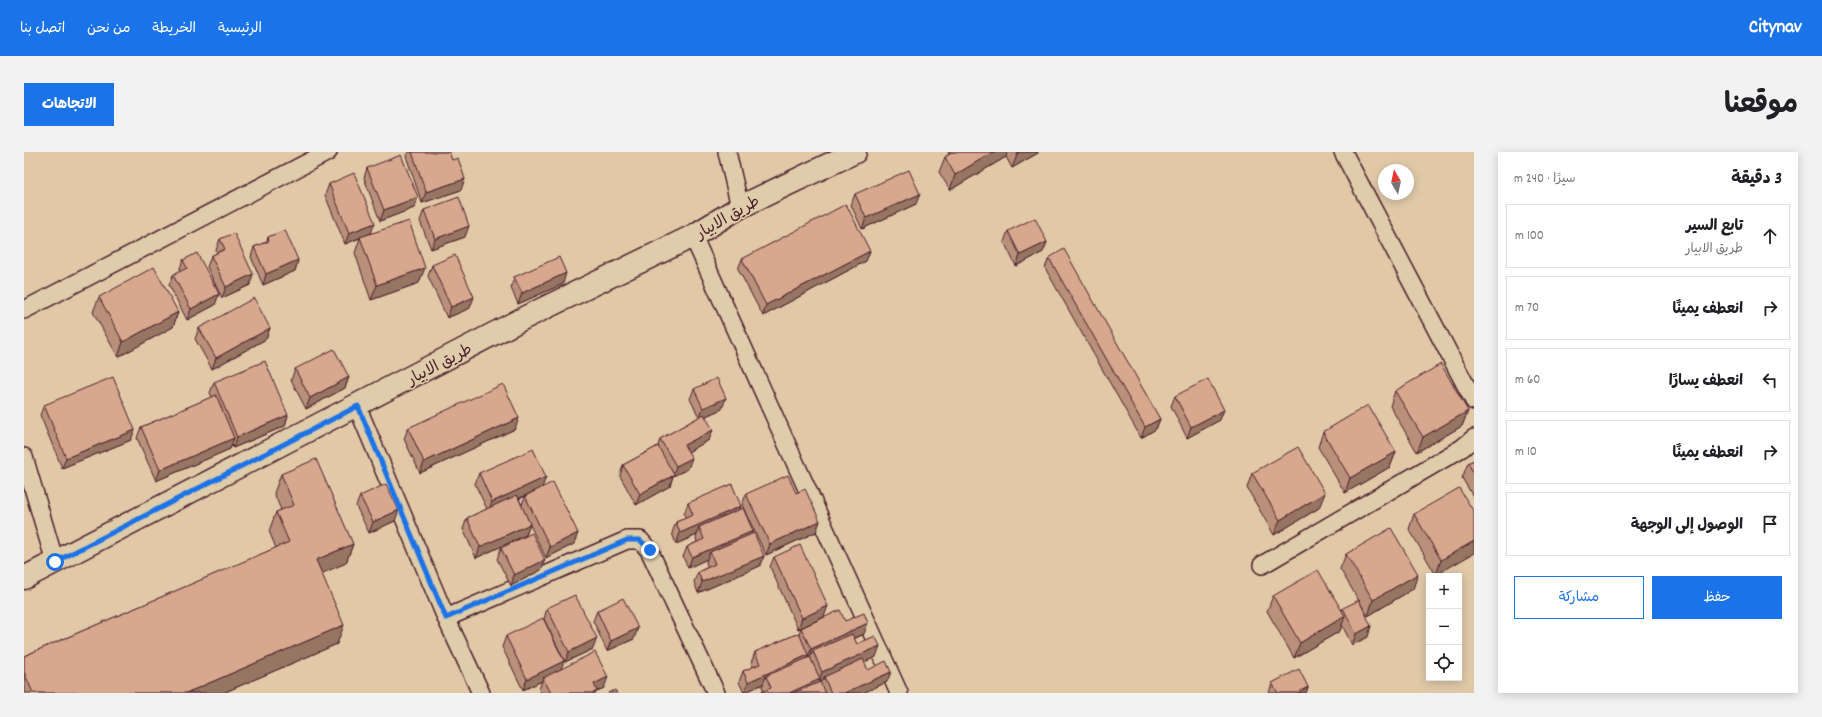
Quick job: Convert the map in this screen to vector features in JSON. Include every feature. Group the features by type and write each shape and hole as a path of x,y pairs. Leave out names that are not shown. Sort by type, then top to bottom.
{"main road":[{"name":"طريق الابيار","path":"24,578 358,406 526,317 693,236 740,207 855,152"}],"street":[{"path":"24,310 328,152"},
{"path":"728,152 740,207"},
{"path":"1343,152 1474,401"},
{"path":"693,236 899,693"},
{"path":"358,406 446,618 481,693"},
{"path":"1262,565 1462,448 1474,438"},
{"path":"24,457 55,562"},
{"path":"446,618 627,540 640,540 650,550 716,693"}],"building":[{"path":"412,152 449,152 452,160 458,158 465,179 426,192"},
{"path":"953,152 993,152 955,175 945,157"},
{"path":"401,155 418,197 384,210 367,168"},
{"path":"909,170 920,194 866,218 855,194"},
{"path":"354,173 375,223 349,233 329,184"},
{"path":"459,197 469,226 435,239 424,210"},
{"path":"846,204 870,251 766,305 742,259"},
{"path":"1035,218 1047,242 1020,255 1008,231"},
{"path":"409,221 425,268 377,285 360,237"},
{"path":"285,230 298,260 266,274 254,247 269,241 268,237"},
{"path":"234,233 253,274 226,287 211,256 225,249 220,239"},
{"path":"1064,249 1160,419 1145,427 1049,258"},
{"path":"197,253 219,294 191,309 173,275 187,268 183,260"},
{"path":"455,255 474,297 451,307 432,265"},
{"path":"559,257 566,273 522,293 514,277"},
{"path":"154,267 178,312 123,342 99,297"},
{"path":"254,298 270,328 216,358 199,328"},
{"path":"334,349 349,377 310,398 295,369"},
{"path":"265,361 288,415 237,437 214,382"},
{"path":"1441,364 1468,411 1423,437 1395,391"},
{"path":"113,377 135,430 66,458 44,405"},
{"path":"717,378 726,398 703,408 694,389"},
{"path":"1208,379 1224,410 1191,427 1175,396"},
{"path":"503,384 519,418 424,462 408,428"},
{"path":"216,395 234,438 160,470 141,427"},
{"path":"1368,405 1396,452 1350,478 1323,432"},
{"path":"704,414 713,430 684,445 692,458 676,466 660,439"},
{"path":"658,446 674,475 640,494 623,465"},
{"path":"1298,447 1325,493 1280,520 1252,473"},
{"path":"533,449 546,477 492,502 479,473"},
{"path":"316,459 353,544 316,560 344,625 186,693 33,693 24,672 24,656 289,542 276,512 294,505 281,474"},
{"path":"1474,460 1474,474 1468,463"},
{"path":"788,475 796,493 805,489 820,521 770,544 746,494"},
{"path":"553,482 578,533 550,547 525,496"},
{"path":"386,484 399,510 373,522 360,496"},
{"path":"732,484 741,506 680,533 676,522 693,515 688,503"},
{"path":"1459,488 1474,512 1474,541 1441,560 1414,514"},
{"path":"517,495 530,524 480,547 467,518"},
{"path":"743,508 753,531 692,557 687,547 704,539 699,527"},
{"path":"1391,528 1418,574 1373,600 1346,554"},
{"path":"532,533 545,560 514,575 501,548"},
{"path":"754,533 764,556 702,582 698,572 715,564 710,552"},
{"path":"800,545 828,606 802,618 774,557"},
{"path":"1318,570 1345,616 1300,643 1273,596"},
{"path":"575,595 597,638 569,652 547,608"},
{"path":"623,598 638,628 611,641 597,611"},
{"path":"1359,600 1371,626 1356,634 1343,608"},
{"path":"840,610 845,621 864,613 868,623 811,649 801,628"},
{"path":"543,618 564,661 527,679 506,636"},
{"path":"799,633 808,655 748,682 743,671 760,664 755,652"},
{"path":"852,634 857,644 875,636 880,646 822,672 813,651"},
{"path":"595,652 608,677 594,684 597,691 593,693 551,693 543,678"},
{"path":"810,657 820,679 789,693 760,693 771,688 766,676"},
{"path":"863,659 868,670 886,661 891,672 844,693 831,693 824,677"},
{"path":"1299,669 1308,687 1297,693 1278,693 1272,683"},
{"path":"820,682 825,693 794,693"},
{"path":"615,690 617,693 608,693"}],"route":[{"path":"55,562 358,406 406,518 446,618 627,540 640,540 650,550"}]}
